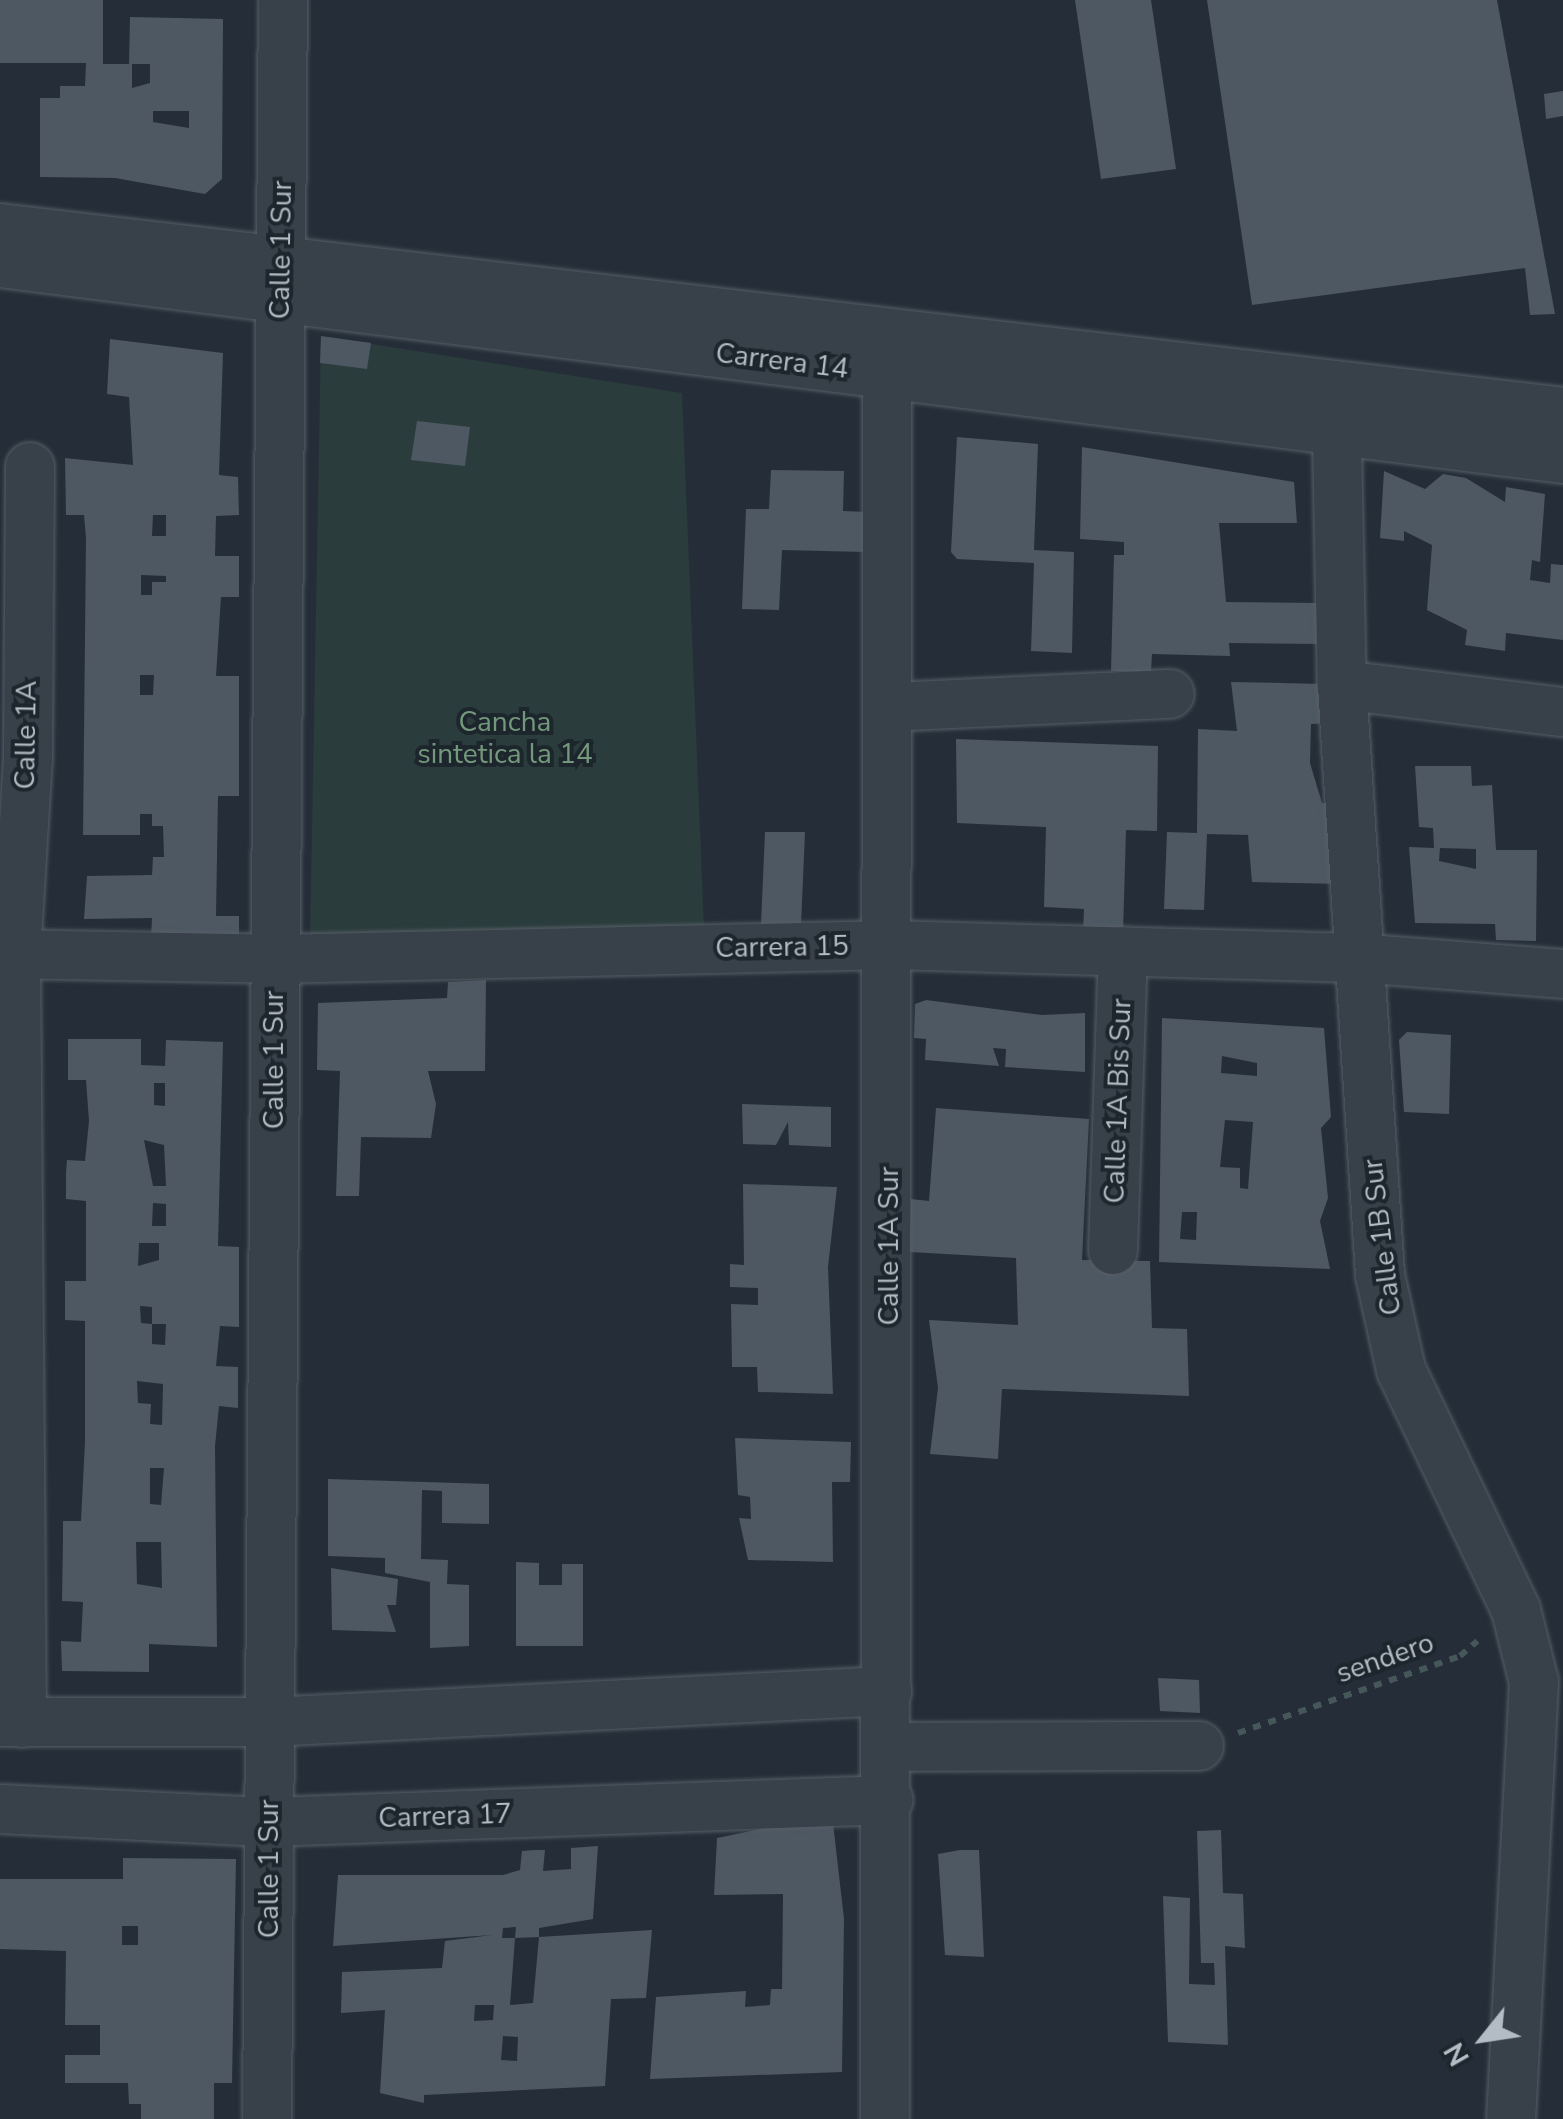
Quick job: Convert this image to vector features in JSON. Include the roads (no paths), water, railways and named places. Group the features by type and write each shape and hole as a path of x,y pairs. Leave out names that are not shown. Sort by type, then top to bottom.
{"street":[{"name":"Calle 1 Sur","path":"267,2119 283,0"},
{"name":"Carrera 14","path":"0,228 281,282"},
{"name":"Carrera 14","path":"0,263 281,282 1338,409 1563,459"},
{"name":"Carrera 14","path":"652,326 887,373 1338,409 1563,412"},
{"name":"Calle 1A Sur","path":"885,2119 891,1747 887,1691 891,945 887,373"},
{"name":"Calle 1B Sur","path":"1338,409 1342,686 1356,958 1380,1275 1402,1370 1516,1610 1534,1682 1511,2119"},
{"name":"Calle 1A","path":"11,1723 8,954 14,757 14,541 30,467"},
{"path":"1342,686 1563,712"},
{"path":"890,707 1170,694"},
{"name":"Carrera 15","path":"8,954 274,958 891,945 1356,958 1563,974"},
{"name":"Calle 1A Bis Sur","path":"1114,1250 1123,951"},
{"path":"11,1723 268,1722 887,1691"},
{"path":"891,1747 1199,1746"},
{"name":"Carrera 17","path":"0,1809 270,1822 889,1800"}],"park label":[{"name":"Cancha sintetica la 14","path":"505,738"}]}
